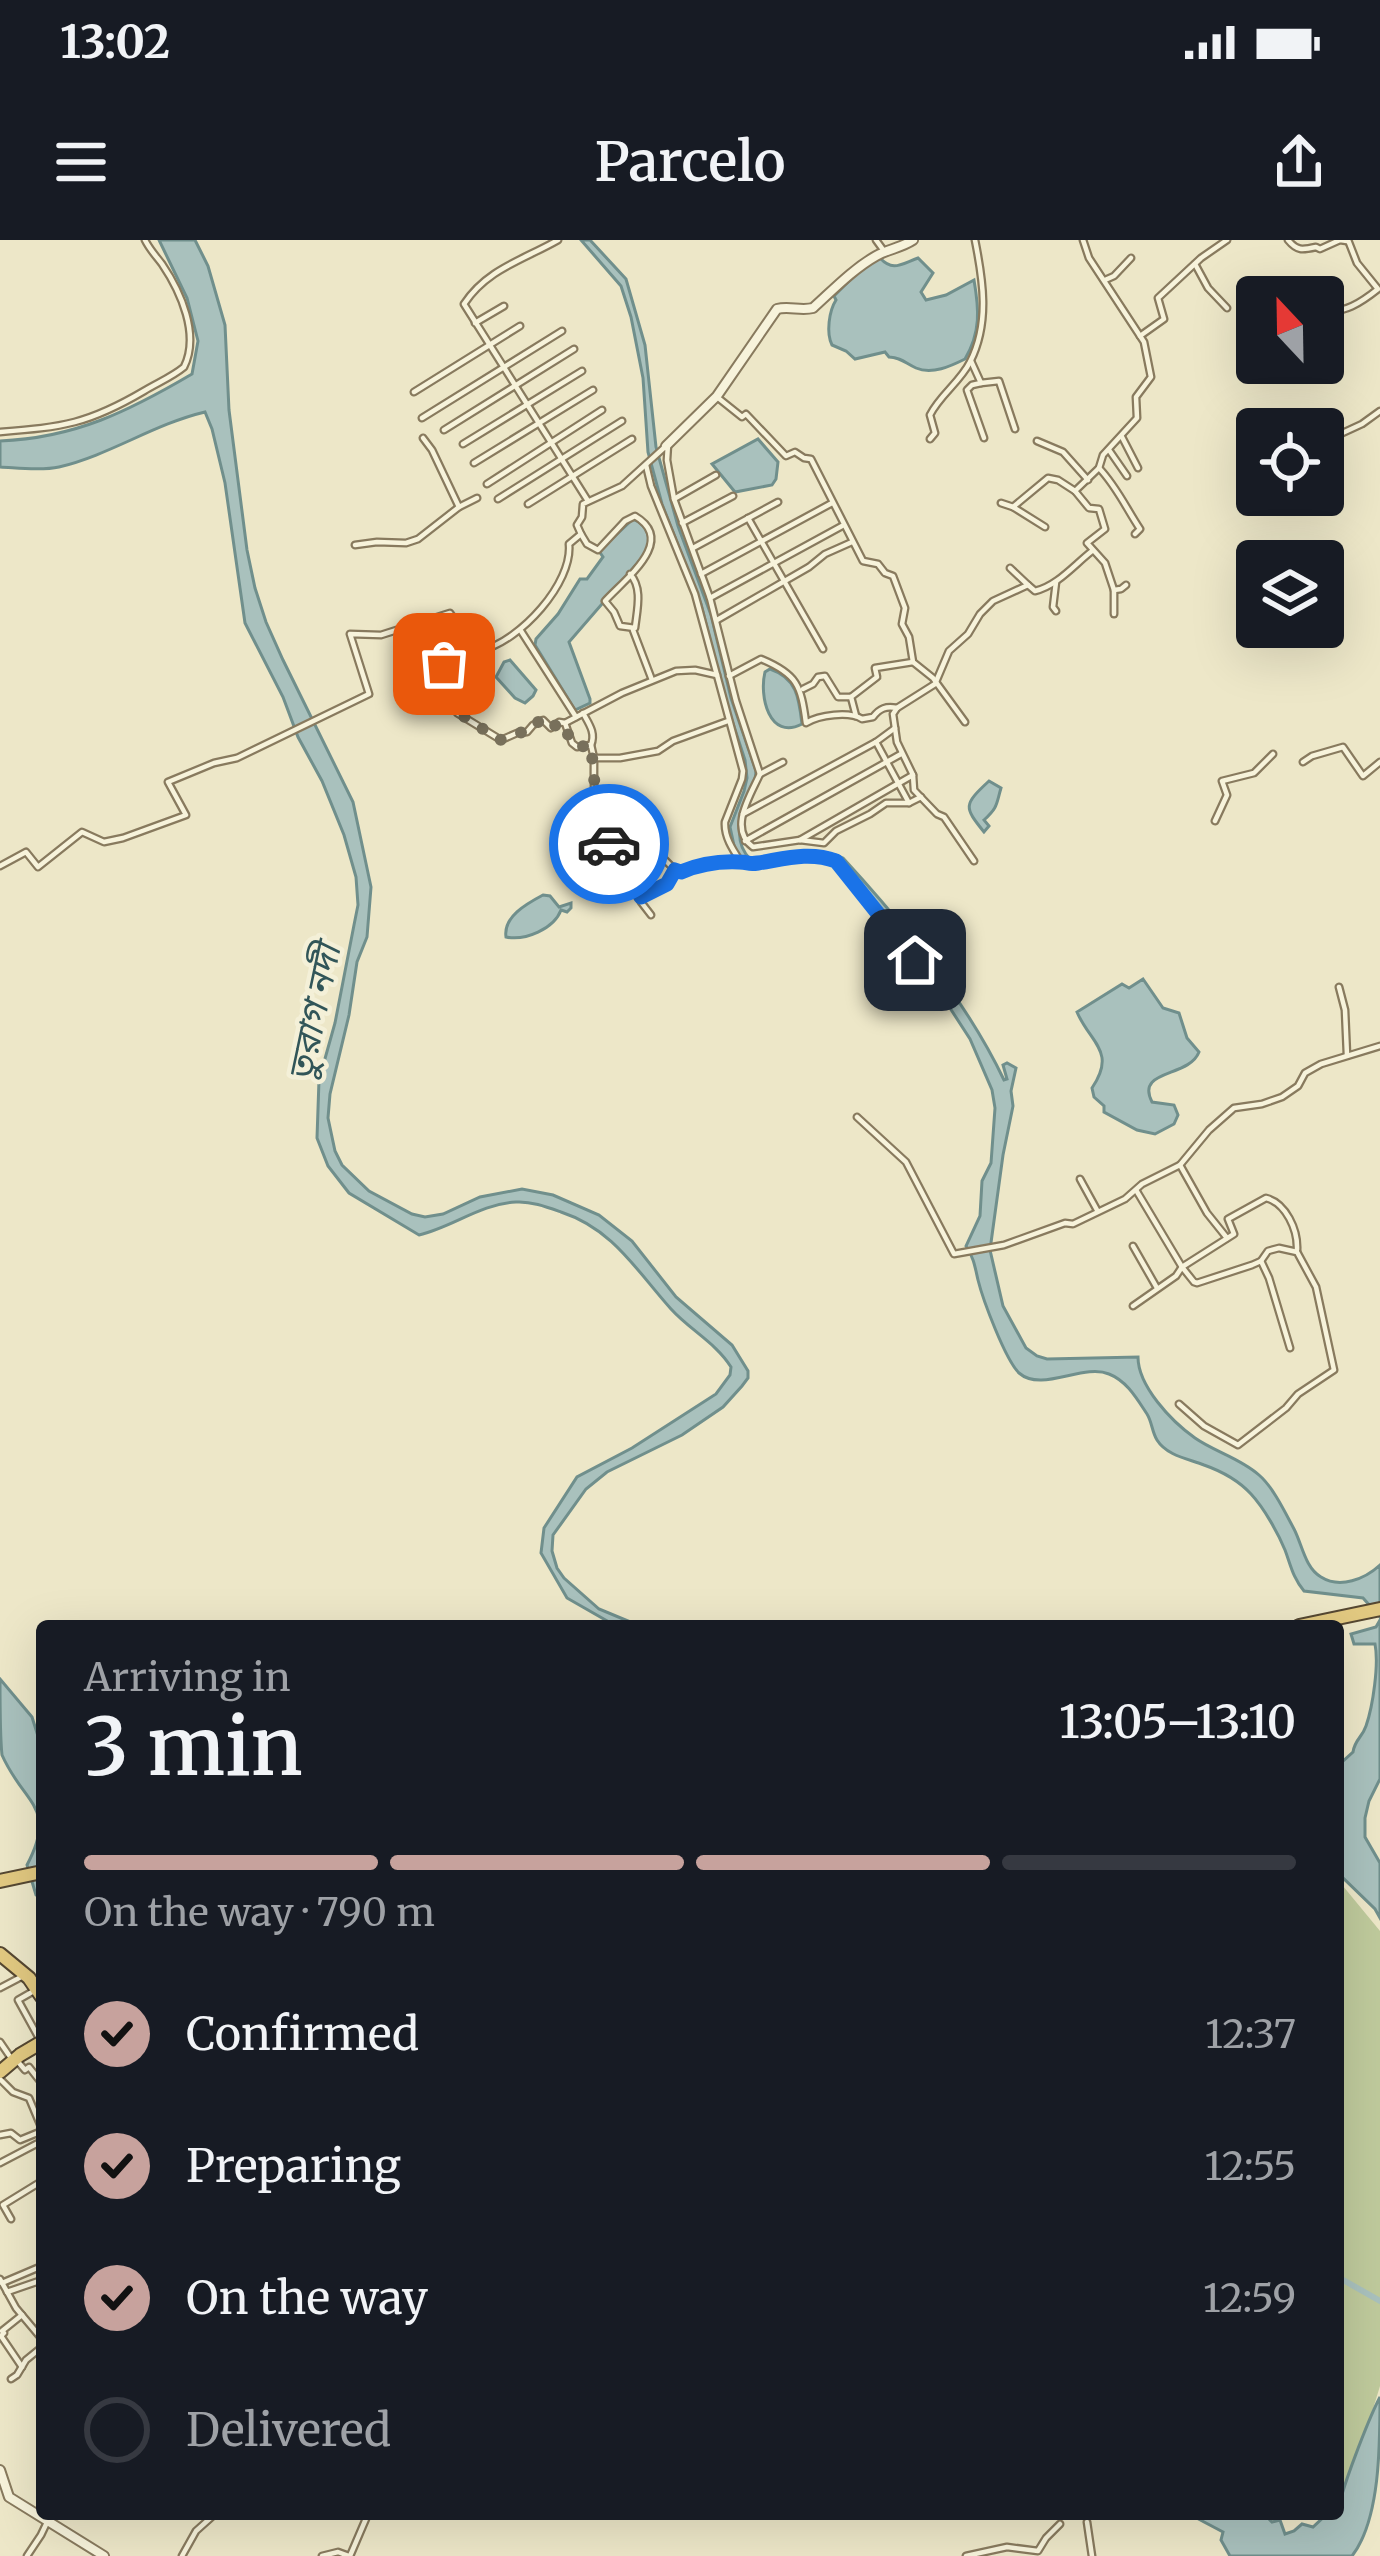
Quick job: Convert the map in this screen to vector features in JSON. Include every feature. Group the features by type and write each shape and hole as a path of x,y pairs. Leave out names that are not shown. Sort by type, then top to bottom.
{"highway":[{"path":"1327,1620 1376,1610"},
{"path":"6,1880 36,1873"},
{"path":"0,1954 35,1984"},
{"path":"0,2076 14,2060 36,2048"}],"street":[{"path":"0,432 86,420 184,367 191,346 187,319 163,265 145,240"},
{"path":"558,240 489,275 464,304 588,501"},
{"path":"876,240 884,251"},
{"path":"632,628 620,626 605,602 651,550 653,539 644,521 634,516 598,550 587,544 577,525 583,504 622,485 717,397 777,309 813,308 860,265 913,240"},
{"path":"930,439 935,433 930,415 933,407 971,361 983,315 985,292 975,240"},
{"path":"1075,491 1100,468 1103,455 1137,418 1136,397 1150,377 1140,336 1082,240"},
{"path":"1140,336 1164,319 1158,298 1227,240"},
{"path":"1288,240 1301,250 1348,241 1365,276 1378,289 1344,308"},
{"path":"1105,280 1131,258"},
{"path":"1195,264 1208,288 1227,308"},
{"path":"476,322 504,306"},
{"path":"414,392 520,326"},
{"path":"422,418 562,331"},
{"path":"444,430 574,349"},
{"path":"971,361 980,383"},
{"path":"464,444 582,371"},
{"path":"984,438 968,390 972,385 999,381 1015,430"},
{"path":"474,463 592,390"},
{"path":"717,397 742,417 746,414 786,455 795,452 811,459 863,561 878,564 893,576 905,608 902,623 913,662 933,678 965,722"},
{"path":"487,484 602,410"},
{"path":"1344,432 1380,410"},
{"path":"497,499 622,421"},
{"path":"1122,436 1138,468"},
{"path":"423,438 459,507"},
{"path":"528,504 632,439"},
{"path":"1037,441 1063,452 1088,480"},
{"path":"667,445 674,499 710,598 760,774"},
{"path":"1108,450 1127,476"},
{"path":"646,465 695,594 743,770 724,822 741,862"},
{"path":"1100,468 1120,491 1140,529 1135,534"},
{"path":"674,499 716,476"},
{"path":"1013,507 1048,478 1075,491 1089,508 1099,509 1105,525 1087,543 1105,563 1114,590 1114,614"},
{"path":"682,524 733,496"},
{"path":"355,545 418,539 477,498"},
{"path":"693,548 778,502"},
{"path":"701,574 832,503"},
{"path":"1001,503 1045,527"},
{"path":"748,518 824,649"},
{"path":"710,598 843,526"},
{"path":"443,665 479,655 521,630 567,570 569,544 580,534"},
{"path":"716,621 852,542"},
{"path":"1010,568 1041,591 1092,551"},
{"path":"630,574 638,587 632,628 652,680"},
{"path":"1056,582 1056,611"},
{"path":"974,861 944,817 914,790 893,714 935,684 950,651 993,601 1028,585"},
{"path":"1114,590 1126,585"},
{"path":"0,866 26,852 38,867 82,832 104,842 186,814 168,782 237,758 369,694 350,634 381,635 450,613 479,655"},
{"path":"441,617 458,649 456,660 443,665 438,676 456,698 457,712 500,740 527,732 537,721 543,720 550,728 565,724 680,670 717,675"},
{"path":"521,630 592,728 598,821 641,897 667,884 675,870"},
{"path":"729,676 761,659 782,667 800,689 806,723 823,717 862,719 888,706 897,708"},
{"path":"800,689 825,676 838,697 851,697 877,677 875,668 913,662"},
{"path":"851,697 856,716"},
{"path":"594,758 658,751 728,721"},
{"path":"565,724 572,743 591,745"},
{"path":"742,814 896,727"},
{"path":"875,742 909,803"},
{"path":"1304,762 1343,747 1363,776 1380,762"},
{"path":"745,842 901,754"},
{"path":"1215,821 1226,794 1222,782 1254,773 1274,754"},
{"path":"783,761 760,774 742,814 740,828 745,842 753,847 800,840 824,843 886,803 909,803 921,796"},
{"path":"800,840 913,775"},
{"path":"650,860 664,859 681,872 705,863 755,864 802,856 836,861 935,990"},
{"path":"641,902 651,915"},
{"path":"1339,987 1347,1055"},
{"path":"857,1117 906,1162 954,1254 1072,1224 1180,1166 1234,1108 1282,1097 1321,1064 1380,1046"},
{"path":"1180,1166 1227,1238"},
{"path":"1081,1179 1097,1210"},
{"path":"1136,1190 1182,1267 1197,1283 1261,1261 1268,1251 1297,1252"},
{"path":"1133,1306 1234,1234 1228,1221 1231,1217 1269,1197 1285,1210 1297,1252 1316,1287 1334,1370 1238,1445 1204,1426 1179,1404"},
{"path":"1133,1246 1157,1288"},
{"path":"1261,1261 1290,1348"},
{"path":"0,1988 35,1984"},
{"path":"35,1984 18,2000 36,2035"},
{"path":"0,2042 36,2076"},
{"path":"0,2076 13,2092 31,2101 36,2114"},
{"path":"0,2135 11,2133 20,2140 36,2133"},
{"path":"0,2163 36,2144"},
{"path":"11,2219 3,2205 36,2185"},
{"path":"36,2268 1,2281 4,2293 36,2331"},
{"path":"4,2293 36,2282"},
{"path":"22,2315 1,2336 22,2367"},
{"path":"10,2379 36,2354"},
{"path":"0,2471 9,2498 36,2511"},
{"path":"27,2556 48,2520"},
{"path":"53,2520 104,2556"},
{"path":"182,2556 208,2520"},
{"path":"322,2556 334,2552 350,2556 365,2520"},
{"path":"1087,2522 1092,2556"},
{"path":"967,2556 1007,2547 1038,2551 1060,2524"}],"green space":[{"path":"1344,1887 1380,1931 1380,2386 1344,2503"},
{"path":"1325,2520 1339,2520 1329,2552"}],"water":[{"path":"159,240 195,240 208,266 225,325 229,410 255,588 283,660 353,802 371,887 367,937 357,962 330,1094 328,1118 342,1165 369,1191 425,1217 480,1197 522,1189 553,1195 599,1215 632,1241 676,1297 732,1345 748,1371 748,1378 723,1407 682,1435 607,1472 586,1489 553,1535 552,1551 564,1578 599,1609 626,1620 606,1620 567,1598 541,1553 544,1528 577,1477 716,1394 731,1367 671,1309 622,1252 579,1219 516,1202 490,1207 419,1235 349,1193 328,1166 317,1138 319,1080 358,905 356,877 322,781 245,623 225,483 205,412 59,467 0,467 0,441 53,434 100,420 192,374 198,341 187,298"},
{"path":"581,240 590,240 626,279 645,345 656,447 756,771 740,827 743,849 750,859 809,852 843,858 932,964 972,1021 1004,1080 1003,1065 1016,1068 990,1250 1003,1306 1026,1348 1047,1359 1138,1357 1150,1391 1176,1422 1264,1480 1316,1573 1328,1581 1344,1582 1380,1565 1380,1617 1363,1598 1304,1591 1275,1529 1251,1494 1223,1473 1166,1450 1139,1402 1115,1377 1087,1372 1039,1380 1013,1366 989,1315 966,1246 980,1216 982,1181 991,1163 992,1090 970,1039 939,991 838,862 822,858 751,865 743,863 735,850 730,827 747,778 745,760 701,604 662,504 648,452 643,378 631,317 621,286"},
{"path":"880,258 893,266 918,258 933,273 921,292 926,300 974,280 977,320 965,359 928,371 885,352 855,359 832,345 829,328 834,296 863,267"},
{"path":"758,439 778,462 776,479 772,485 735,492 712,464"},
{"path":"633,519 647,532 647,552 569,642 590,699 575,710 535,645 536,639 580,579 587,579 603,557 599,551"},
{"path":"510,660 536,690 525,703 496,677"},
{"path":"770,669 791,684 802,724 781,726 769,713 764,682"},
{"path":"989,781 1001,788 994,809 984,820 989,826 984,832 969,806"},
{"path":"543,895 559,907 571,903 571,908 561,910 538,932 506,937 512,917"},
{"path":"1143,979 1163,1008 1179,1013 1187,1038 1199,1052 1185,1066 1151,1084 1152,1102 1174,1105 1178,1115 1174,1124 1155,1134 1104,1112 1094,1097 1092,1088 1102,1056 1077,1012 1122,984 1129,988"},
{"path":"1380,1620 1380,1779 1369,1801 1365,1837 1380,1863 1380,1918 1344,1879 1344,1760 1366,1726 1376,1673 1375,1644 1354,1644 1351,1634 1376,1627"},
{"path":"0,1679 32,1717 36,1730 36,1811 2,1755"},
{"path":"36,1845 36,1895 27,1865"},
{"path":"1380,2397 1373,2503 1352,2556 1230,2556 1221,2540 1223,2532 1200,2520 1280,2520 1285,2534 1302,2524 1313,2527 1321,2520 1344,2520 1344,2490"}],"waterway":[{"path":"1344,2280 1380,2301"}],"way so far":[{"path":"444,664 438,676 456,698 457,712 478,728 500,740 527,732 537,721 543,720 550,728 562,722 572,743 591,745 598,821 609,844"}],"route":[{"path":"609,844 641,897 667,884 675,870 705,863 755,864 802,856 836,861 915,960"}],"water label":[{"name":"তুরাগ নদী","path":"314,1013"}]}
